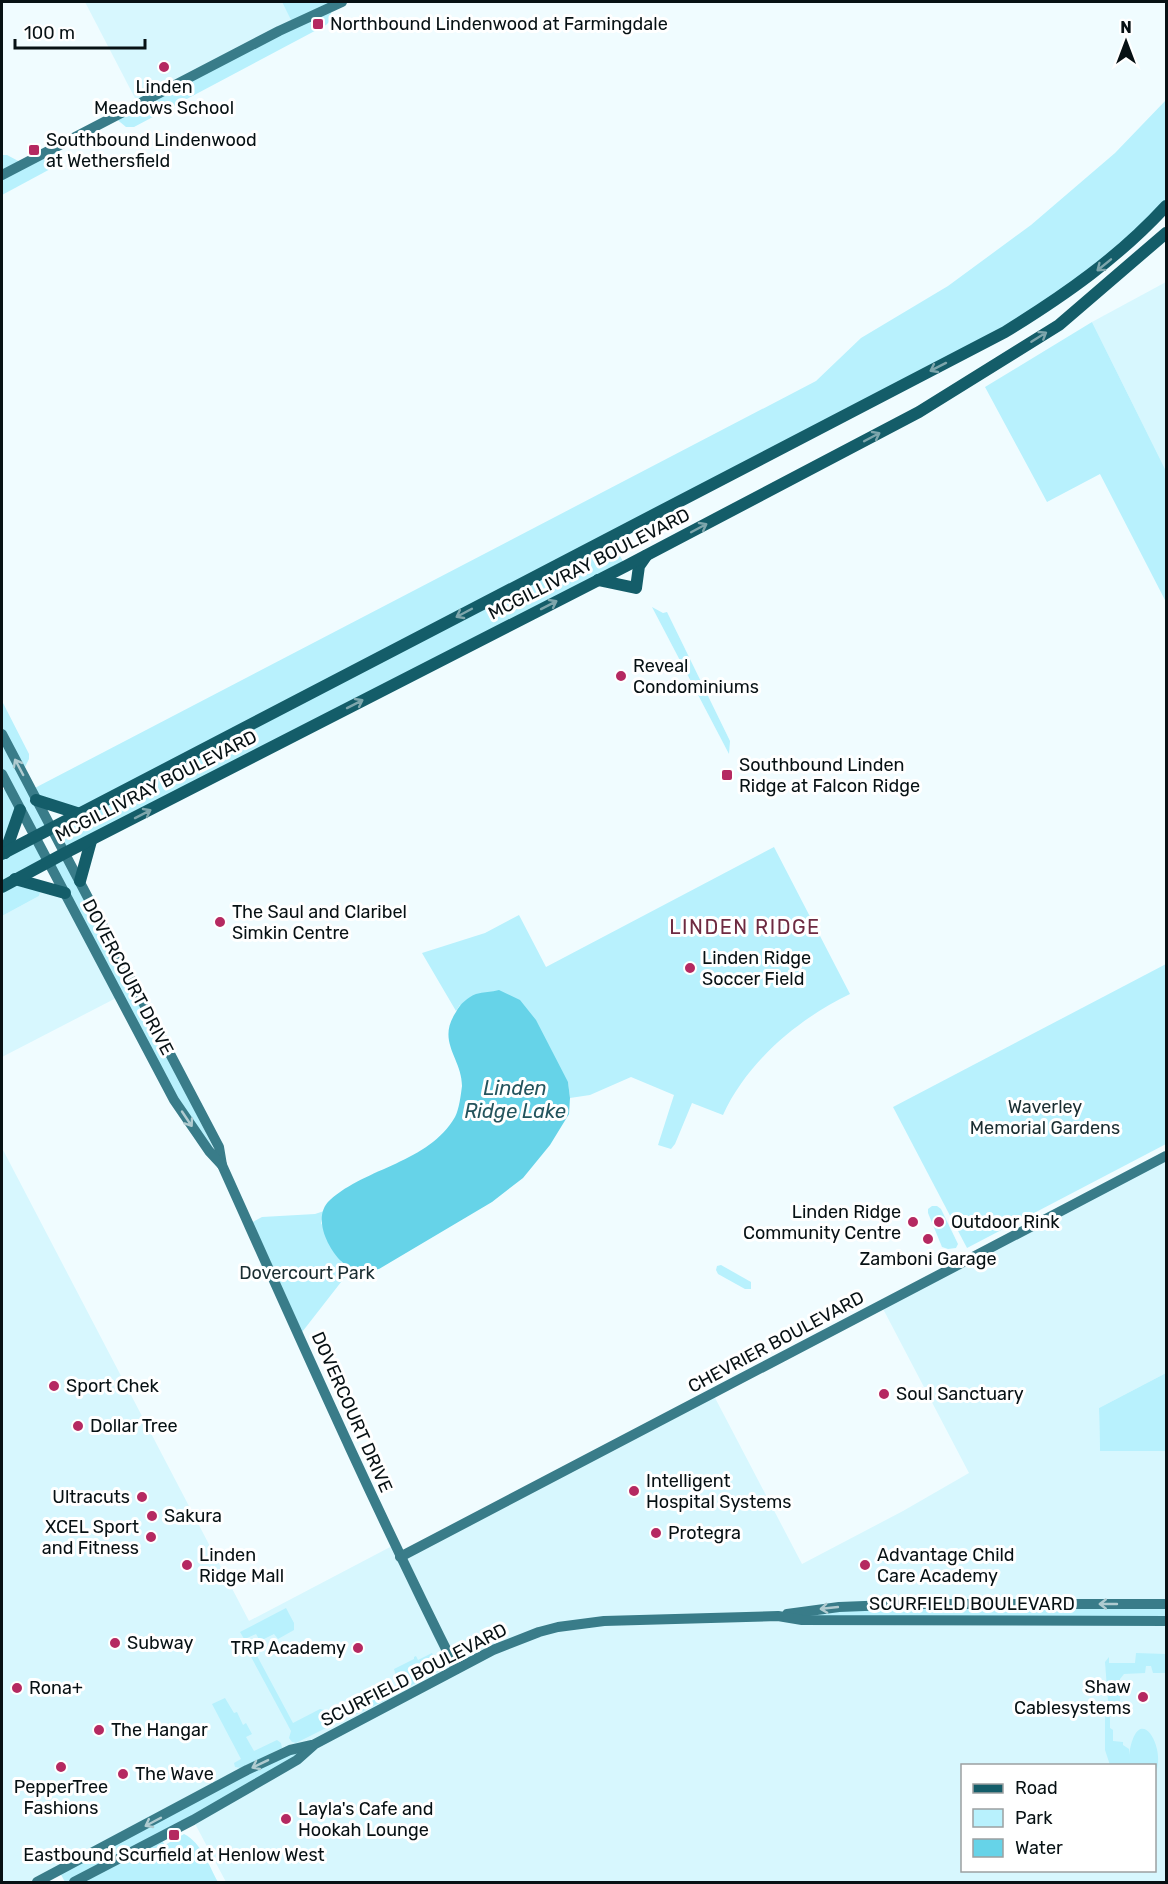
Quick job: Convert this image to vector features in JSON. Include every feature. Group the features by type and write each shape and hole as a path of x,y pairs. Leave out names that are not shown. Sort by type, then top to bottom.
{"main road":[{"name":"MCGILLIVRAY BOULEVARD","path":"3,853 1005,332 1080,284 1125,247 1167,206"},
{"name":"MCGILLIVRAY BOULEVARD","path":"2,887 920,412 1059,325 1167,233"},
{"path":"598,580 636,588 639,566 647,555"},
{"path":"36,800 80,814"},
{"path":"3,853 20,810"},
{"path":"80,881 91,840"},
{"path":"15,879 65,893"}],"street":[{"path":"2,175 279,31 342,2"},
{"name":"DOVERCOURT DRIVE","path":"2,734 219,1147 222,1165 400,1557 456,1669"},
{"name":"DOVERCOURT DRIVE","path":"2,774 174,1100 209,1151 222,1165"},
{"name":"CHEVRIER BOULEVARD","path":"400,1557 1167,1156"},
{"name":"SCURFIELD BOULEVARD","path":"74,1882 193,1820 297,1760 315,1744 456,1669 515,1640 567,1626 604,1621 778,1616 839,1607 916,1604 1167,1604"},
{"name":"SCURFIELD BOULEVARD","path":"778,1616 802,1620 1167,1621"},
{"name":"SCURFIELD BOULEVARD","path":"37,1882 247,1770 290,1750 315,1744"}],"shaded area":[{"name":"Linden Meadows School","path":"85,2 282,2 294,25 138,104"},
{"path":"1166,282 1166,471 1092,322"},
{"path":"42,886 65,893 120,996 2,1057 2,916 39,896"},
{"path":"2,1148 249,1621 394,1545 400,1557 713,1394 802,1564 969,1473 881,1305 1166,1156 1166,1373 1099,1408 1100,1451 1166,1451 1166,1882 226,1882 193,1820 37,1882 2,1882"}],"green space":[{"path":"282,2 342,2 331,7 331,20 326,25 134,127 126,127 114,117 293,24"},
{"path":"1166,100 1166,206 1044,307 609,538 626,566 65,852 222,1165 174,1100 48,862 16,879 42,886 39,896 2,916 2,790 8,787 2,781 2,701 29,754 22,773 31,790 816,381 861,338 948,286 1031,225 1115,153","holes":["36,800 79,814 52,829","21,811 34,837 5,852","53,829 65,852 48,861 35,837"]},
{"path":"57,147 59,161 54,167 2,195 2,155 7,155 24,164"},
{"path":"1092,322 1166,471 1166,602 1100,474 1047,502 985,387"},
{"path":"652,607 663,613 667,612 730,741 729,754"},
{"path":"774,847 850,994 812,1016 776,1044 746,1077 723,1115 692,1103 671,1149 658,1145 674,1095 631,1077 590,1095 570,1098 568,1082 460,1005 456,1011 422,953 485,933 519,915 546,967"},
{"name":"Waverley Memorial Gardens","path":"1166,964 1166,1144 967,1248 893,1107"},
{"name":"Outdoor Rink","path":"932,1206 941,1209 958,1244 956,1248 942,1247 928,1213 928,1209"},
{"name":"Dovercourt Park","path":"324,1211 321,1223 342,1263 352,1268 299,1336 249,1224 262,1217 315,1214"},
{"path":"721,1265 751,1282 751,1289 745,1289 718,1274 717,1266"},
{"path":"1166,1373 1166,1451 1100,1451 1099,1408"},
{"path":"1166,1604 1166,1621 802,1620 807,1610"},
{"path":"286,1608 294,1623 294,1630 278,1639 274,1634 260,1641 256,1634 247,1638 252,1648 250,1649 240,1632"},
{"path":"255,1652 293,1723 320,1709 324,1710 329,1721 328,1727 296,1743 292,1742 289,1738 291,1731 250,1655"},
{"path":"432,1653 440,1669 406,1688 399,1687 394,1669 416,1656 418,1660"},
{"path":"1136,1653 1166,1654 1166,1673 1153,1673 1151,1666 1146,1666 1145,1673 1124,1674 1120,1679 1120,1714 1112,1714 1110,1728 1113,1730 1113,1741 1123,1742 1123,1745 1129,1749 1129,1755 1133,1738 1139,1730 1145,1729 1155,1742 1158,1753 1156,1771 1156,1764 1110,1764 1105,1750 1105,1711 1108,1701 1105,1662 1109,1657 1109,1663 1135,1663"},
{"path":"386,1687 389,1692 386,1700 350,1717 344,1715 340,1708 361,1696"},
{"path":"225,1698 234,1713 237,1712 243,1725 246,1723 252,1734 246,1737 254,1751 277,1740 281,1743 282,1748 241,1768 235,1767 234,1763 241,1759 212,1704"},
{"path":"315,1744 161,1839 165,1845 184,1834 190,1838 204,1855 218,1882 65,1882 59,1871 247,1770"}],"water":[{"name":"Linden Ridge Lake","path":"499,990 520,1000 536,1020 568,1082 569,1114 550,1145 523,1178 492,1202 379,1269 354,1269 345,1265 327,1240 322,1223 325,1207 330,1200 345,1189 413,1155 443,1132 455,1117 462,1086 461,1076 449,1041 448,1032 451,1023 464,1001 479,993"}],"place":[{"name":"Northbound Lindenwood at Farmingdale","path":"318,24"},
{"name":"Linden Meadows School","path":"164,67"},
{"name":"Southbound Lindenwood at Wethersfield","path":"34,150"},
{"name":"Reveal Condominiums","path":"621,676"},
{"name":"Southbound Linden Ridge at Falcon Ridge","path":"727,775"},
{"name":"The Saul and Claribel Simkin Centre","path":"220,922"},
{"name":"Linden Ridge Soccer Field","path":"690,968"},
{"name":"Linden Ridge Community Centre","path":"913,1222"},
{"name":"Outdoor Rink","path":"939,1222"},
{"name":"Zamboni Garage","path":"928,1239"},
{"name":"Sport Chek","path":"54,1386"},
{"name":"Soul Sanctuary","path":"884,1394"},
{"name":"Dollar Tree","path":"78,1426"},
{"name":"Intelligent Hospital Systems","path":"634,1491"},
{"name":"Ultracuts","path":"142,1497"},
{"name":"Sakura","path":"152,1516"},
{"name":"Protegra","path":"656,1533"},
{"name":"XCEL Sport and Fitness","path":"151,1537"},
{"name":"Linden Ridge Mall","path":"187,1565"},
{"name":"Advantage Child Care Academy","path":"865,1565"},
{"name":"Subway","path":"115,1643"},
{"name":"TRP Academy","path":"358,1648"},
{"name":"Rona+","path":"17,1688"},
{"name":"Shaw Cablesystems","path":"1143,1697"},
{"name":"The Hangar","path":"99,1730"},
{"name":"PepperTree Fashions","path":"61,1767"},
{"name":"The Wave","path":"123,1774"},
{"name":"Layla's Cafe and Hookah Lounge","path":"286,1819"},
{"name":"Eastbound Scurfield at Henlow West","path":"174,1835"}],"district":[{"name":"LINDEN RIDGE","path":"745,927"}]}
